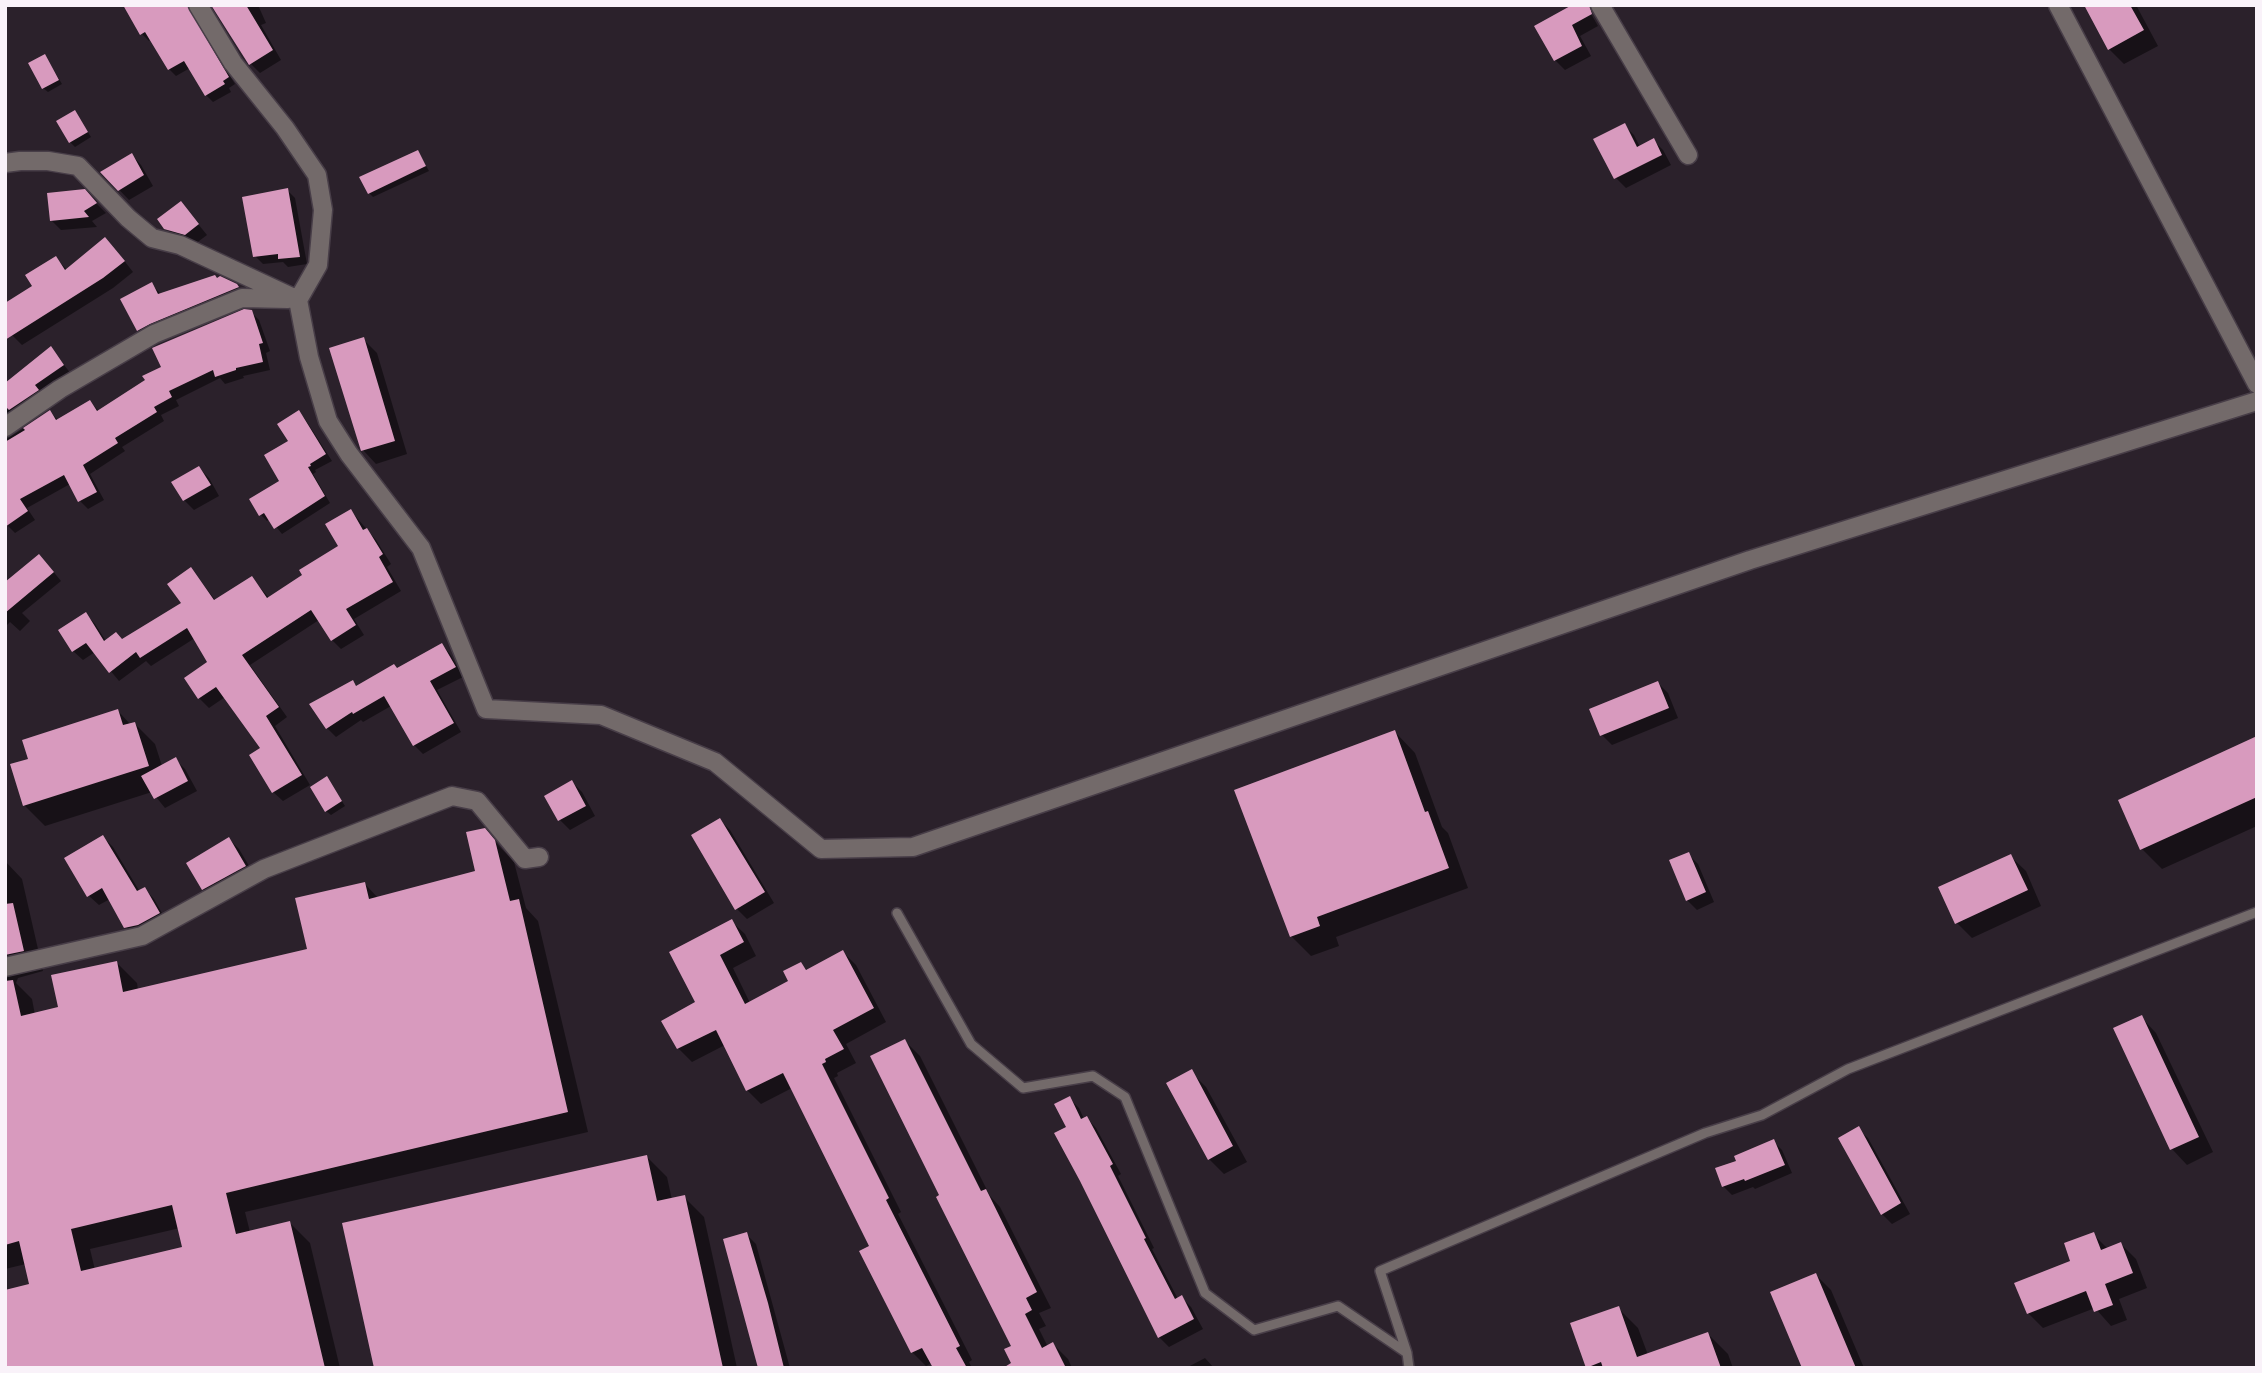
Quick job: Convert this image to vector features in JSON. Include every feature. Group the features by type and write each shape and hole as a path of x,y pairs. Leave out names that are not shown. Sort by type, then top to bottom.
{"street":[{"path":"198,5 233,63 285,128 317,175 323,210 318,265 298,300 309,357 328,421 349,454 421,548 486,709 601,715 715,762 821,849 913,847 1750,559 2257,401"},
{"path":"1600,5 1689,155"},
{"path":"2058,5 2257,384"},
{"path":"5,163 48,161 78,166 128,218 152,238 180,245 298,300"},
{"path":"5,427 60,388 154,334 242,298 298,300"},
{"path":"5,967 142,936 264,869 452,796 477,802 525,859 539,857"}],"lane":[{"path":"1409,1368 1407,1353 1380,1271 1705,1133 1762,1115 1848,1069 2257,912"},
{"path":"897,913 971,1044 1023,1088 1093,1076 1125,1097 1205,1293 1254,1330 1338,1306 1407,1353"}],"building":[{"path":"123,5 187,5 229,77 223,81 225,84 205,96 184,61 168,70 145,32 140,35"},
{"path":"211,5 246,5 273,50 249,65"},
{"path":"1572,5 1589,5 1592,14 1572,25 1582,46 1554,61 1534,26"},
{"path":"2084,5 2130,5 2144,30 2108,50"},
{"path":"45,54 59,80 42,89 28,63"},
{"path":"75,110 88,132 69,143 56,121"},
{"path":"1625,123 1637,147 1654,138 1662,155 1614,179 1593,139"},
{"path":"418,150 426,166 368,194 359,177"},
{"path":"132,153 144,175 118,191 100,172"},
{"path":"288,188 300,257 278,259 278,254 253,257 242,197"},
{"path":"85,189 97,203 84,211 89,217 50,221 47,193"},
{"path":"181,201 199,224 185,235 164,229 157,219"},
{"path":"105,237 125,261 103,278 5,340 5,303 32,286 25,275 56,256 65,270"},
{"path":"215,275 239,287 137,331 120,299 152,282 158,294"},
{"path":"244,309 252,310 263,343 259,344 263,362 236,368 215,377 213,370 169,391 172,397 154,407 157,412 115,438 118,443 83,465 97,492 78,502 64,475 20,499 28,511 5,527 5,442 50,410 56,420 90,400 97,411 145,380 142,376 161,367 152,348"},
{"path":"364,337 395,441 361,451 329,348"},
{"path":"51,346 64,365 35,385 39,390 9,410 5,406 5,383"},
{"path":"299,410 326,454 308,467 325,496 274,529 264,513 259,516 249,499 279,481 264,455 288,441 277,424"},
{"path":"199,466 211,485 183,501 171,482"},
{"path":"351,509 363,530 367,528 383,554 379,557 393,582 346,609 356,625 331,641 311,610 242,655 279,707 266,716 302,775 272,793 249,755 260,748 216,687 198,699 184,678 207,662 187,628 140,658 136,652 109,673 86,643 72,652 58,630 86,612 104,641 116,632 122,639 181,603 167,584 191,567 214,600 252,576 267,598 302,575 299,570 338,546 325,524"},
{"path":"39,554 54,572 5,613 5,582"},
{"path":"442,643 456,667 430,681 454,723 413,746 384,696 326,729 309,704 353,680 356,686 394,664 397,668"},
{"path":"1658,681 1669,708 1600,736 1589,709"},
{"path":"118,709 123,725 135,722 149,766 23,806 10,764 28,759 22,740"},
{"path":"1395,730 1449,868 1317,917 1320,926 1290,937 1234,790"},
{"path":"2257,736 2257,797 2140,850 2118,800"},
{"path":"176,757 188,781 154,799 141,776"},
{"path":"327,776 342,801 325,812 310,787"},
{"path":"572,780 586,806 558,821 544,796"},
{"path":"720,818 765,892 735,910 691,835"},
{"path":"485,828 495,840 510,901 519,899 568,1112 226,1193 236,1234 290,1221 325,1368 5,1368 5,1290 29,1284 19,1241 5,1245 5,981 13,980 21,1016 58,1007 51,975 117,961 123,992 307,949 295,898 365,882 369,899 475,871 466,832","holes":["172,1205 182,1247 81,1271 71,1229"]},
{"path":"103,835 137,891 145,887 160,913 138,925 124,928 102,888 87,897 64,858"},
{"path":"229,837 246,866 202,890 186,863"},
{"path":"1689,852 1706,892 1686,901 1669,860"},
{"path":"2011,854 2028,890 1955,924 1938,887"},
{"path":"13,903 24,951 5,955 5,904"},
{"path":"732,919 744,942 720,955 745,1004 788,981 783,971 801,962 806,970 843,950 874,1008 833,1030 844,1049 825,1059 826,1062 822,1064 889,1198 886,1200 960,1346 956,1348 967,1368 933,1368 922,1348 911,1353 859,1251 869,1246 783,1073 746,1091 716,1030 677,1049 661,1021 695,1002 669,952"},
{"path":"2142,1015 2199,1137 2170,1150 2113,1028"},
{"path":"905,1039 981,1191 986,1189 1037,1292 1026,1298 1032,1310 1025,1314 1042,1348 1053,1342 1066,1368 1003,1368 1011,1363 1004,1349 1011,1346 936,1197 939,1195 870,1056"},
{"path":"1192,1069 1233,1146 1208,1160 1166,1083"},
{"path":"1070,1096 1081,1119 1087,1116 1113,1164 1110,1166 1175,1299 1182,1295 1194,1319 1158,1338 1054,1133 1066,1127 1054,1104"},
{"path":"1859,1126 1901,1203 1881,1215 1838,1138"},
{"path":"1774,1139 1785,1165 1722,1187 1715,1168 1736,1161 1734,1156"},
{"path":"647,1155 657,1201 685,1195 723,1368 374,1368 342,1223"},
{"path":"747,1232 784,1368 758,1368 723,1239"},
{"path":"2094,1232 2101,1250 2121,1242 2133,1273 2105,1284 2113,1305 2094,1312 2086,1291 2027,1314 2014,1283 2070,1261 2064,1243"},
{"path":"1816,1273 1856,1368 1802,1368 1770,1292"},
{"path":"1619,1306 1637,1357 1708,1332 1721,1368 1603,1368 1601,1362 1586,1368 1570,1323"}]}
